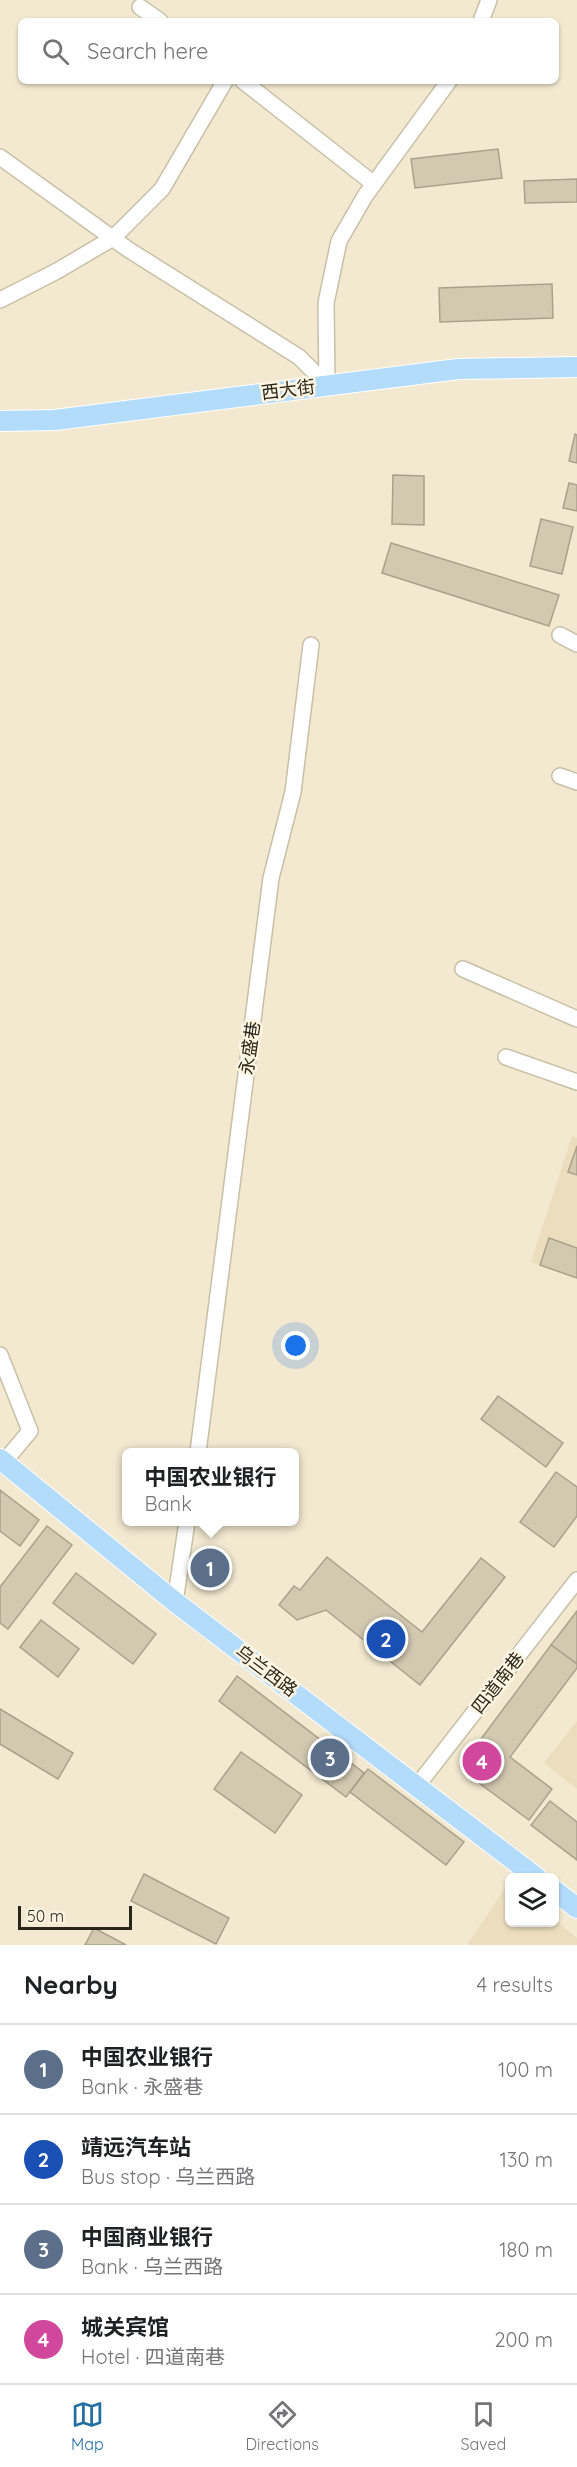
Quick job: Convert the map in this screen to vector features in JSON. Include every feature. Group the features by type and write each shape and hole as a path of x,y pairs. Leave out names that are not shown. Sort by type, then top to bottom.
{"main road":[{"name":"西大街","path":"0,421 55,420 458,369 577,367"},
{"name":"乌兰西路","path":"2,1460 175,1602 530,1873"},
{"path":"559,1893 577,1908"}],"street":[{"path":"482,18 489,0"},
{"path":"140,7 156,18"},
{"path":"0,300 113,238 162,189 223,84"},
{"path":"247,84 374,184"},
{"path":"327,386 326,303 339,241 374,184 447,84"},
{"path":"0,158 113,238 299,357 327,386"},
{"path":"560,635 577,644"},
{"name":"永盛巷","path":"199,1448 271,878 293,792 311,645"},
{"path":"560,776 577,782"},
{"path":"463,969 577,1019"},
{"path":"506,1057 577,1082"},
{"path":"0,1355 30,1431 2,1460"},
{"path":"175,1602 186,1526"},
{"name":"四道南巷","path":"417,1786 577,1580"}],"shaded area":[{"path":"572,1136 577,1138 577,1279 531,1262"},
{"path":"577,1721 577,1789 544,1763"},
{"path":"505,1888 505,1927 559,1927 559,1923 577,1938 577,1945 467,1945"}],"building":[{"path":"498,149 502,178 415,188 411,159"},
{"path":"577,179 577,202 525,203 524,181"},
{"path":"552,284 553,318 440,322 439,288"},
{"path":"575,434 577,435 577,463 569,461"},
{"path":"393,475 424,476 424,525 392,524"},
{"path":"569,483 577,485 577,511 563,508"},
{"path":"541,519 573,527 562,574 530,566"},
{"path":"391,543 559,595 549,626 382,573"},
{"path":"577,1146 577,1175 568,1172"},
{"path":"549,1238 577,1248 577,1278 540,1265"},
{"path":"498,1396 563,1443 546,1467 481,1419"},
{"path":"556,1472 577,1487 577,1516 554,1547 520,1522"},
{"path":"0,1490 39,1520 20,1546 0,1531"},
{"path":"47,1526 72,1545 8,1629 0,1623 0,1587"},
{"path":"327,1557 422,1632 481,1558 505,1577 420,1685 326,1610 297,1620 279,1605 294,1586 300,1590"},
{"path":"76,1573 156,1634 133,1664 53,1603"},
{"path":"577,1611 577,1664 551,1645"},
{"path":"41,1620 79,1649 58,1677 20,1647"},
{"path":"551,1645 577,1664 577,1668 510,1757 552,1789 529,1820 475,1780 469,1755"},
{"path":"237,1676 364,1773 346,1797 219,1701"},
{"path":"0,1709 73,1753 58,1779 0,1744"},
{"path":"241,1752 302,1795 275,1833 214,1789"},
{"path":"368,1769 464,1842 446,1865 350,1792"},
{"path":"550,1801 577,1822 577,1860 531,1825"},
{"path":"144,1874 229,1918 216,1944 131,1901"},
{"path":"94,1928 126,1945 85,1945"}],"place":[{"name":"中国农业银行","path":"210,1568"},
{"name":"靖远汽车站","path":"386,1639"},
{"name":"中国商业银行","path":"330,1758"},
{"name":"城关宾馆","path":"482,1761"}]}
